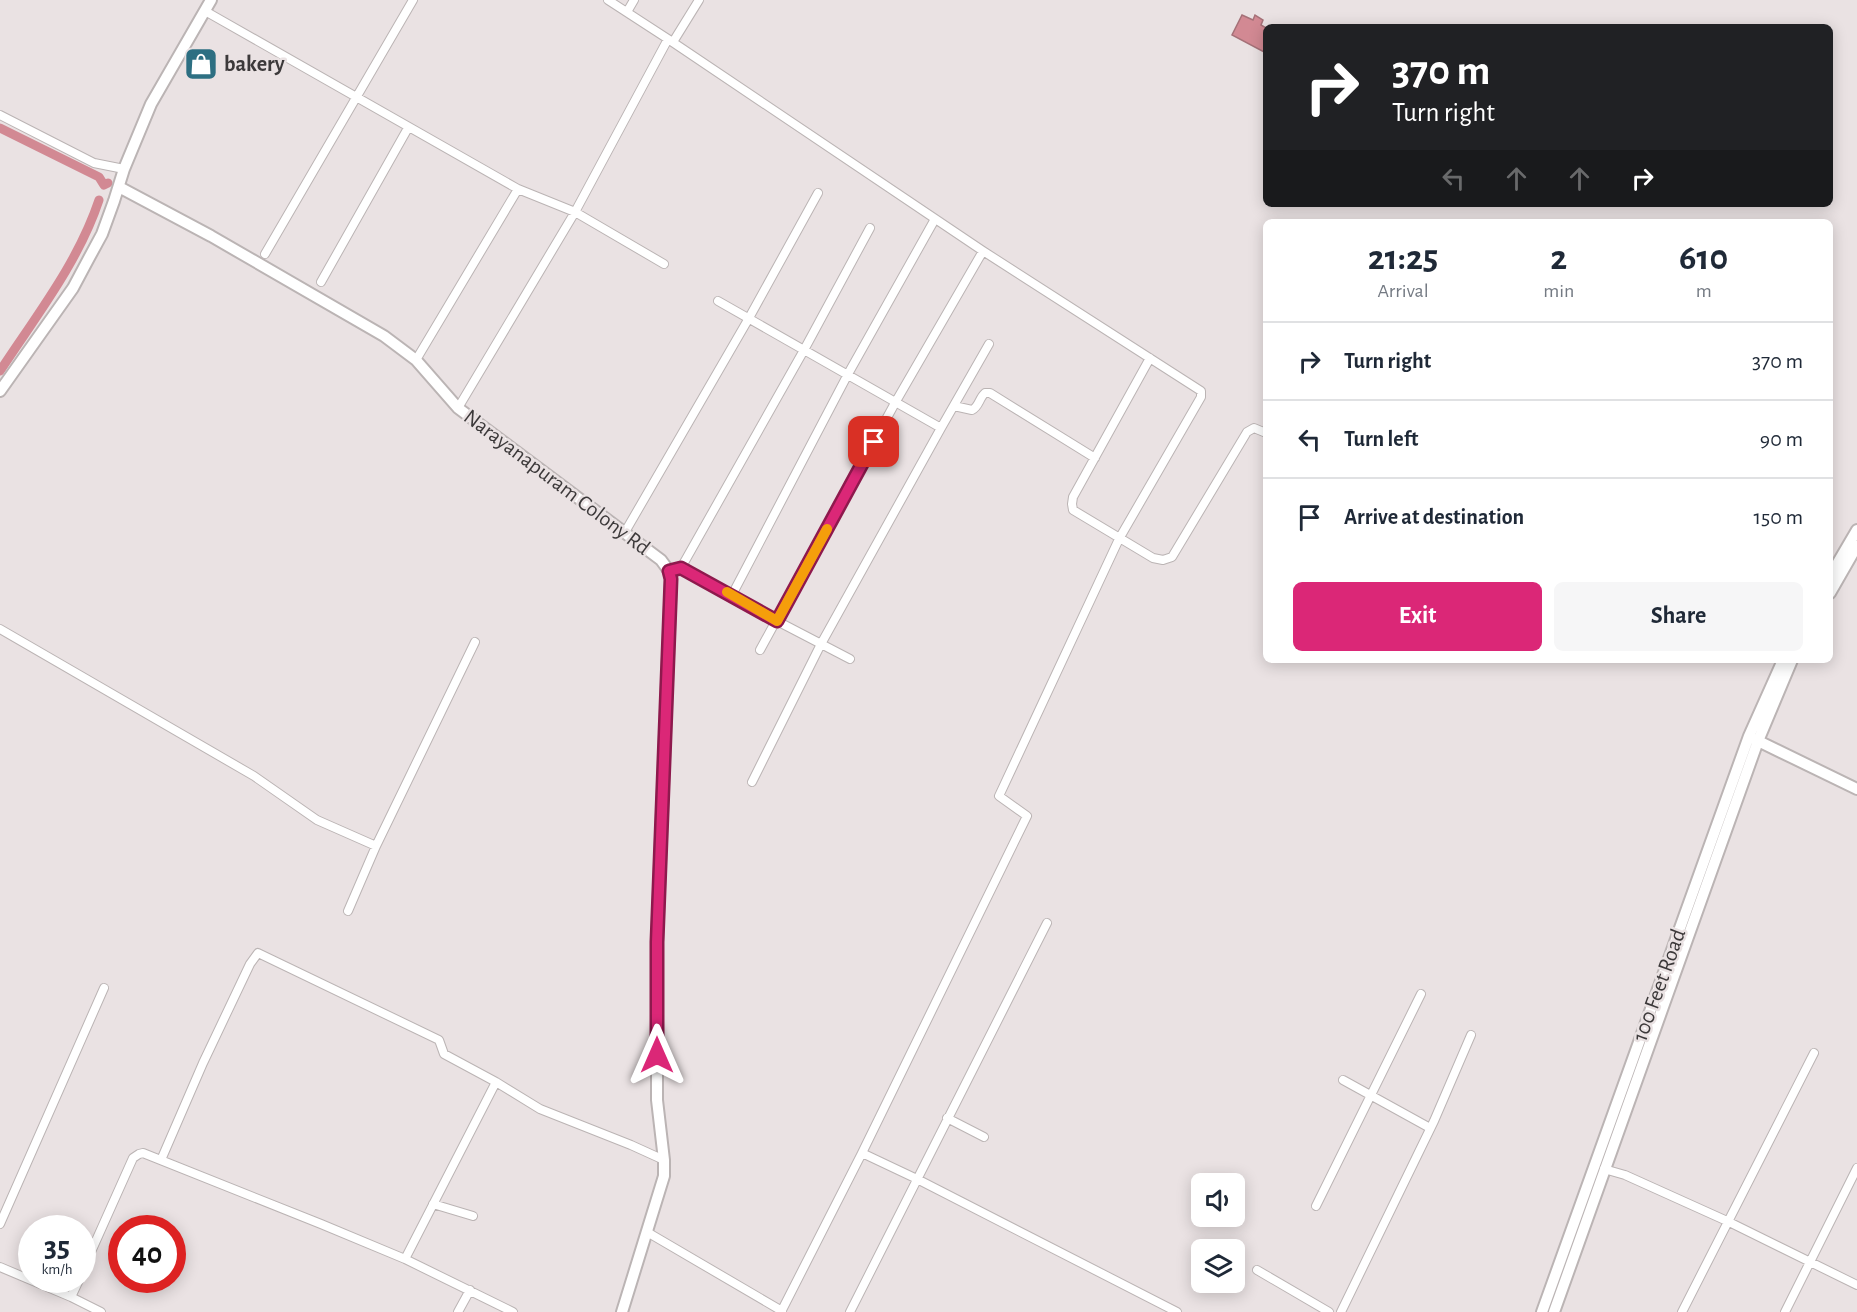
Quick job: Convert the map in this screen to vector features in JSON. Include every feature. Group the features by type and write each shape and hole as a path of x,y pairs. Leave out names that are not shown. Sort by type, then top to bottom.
{"street":[{"path":"0,391 72,288 102,234 124,169 151,104 211,0"},
{"path":"265,254 413,0"},
{"path":"608,0 983,251 1200,390 1202,395 1119,539 999,796 1027,816 782,1311 647,1232"},
{"path":"627,12 634,0"},
{"path":"458,408 575,212 670,40 699,0"},
{"path":"205,11 518,189 575,212 664,264"},
{"path":"0,115 94,163 124,169"},
{"path":"321,282 408,128"},
{"name":"Narayanapuram Colony Rd","path":"119,187 211,236 384,336 416,360 458,408 625,532 661,560 669,571 671,579 657,942 657,1100 664,1160 663,1176 622,1312"},
{"path":"416,360 518,189"},
{"path":"625,532 818,193"},
{"path":"732,595 848,374 935,219"},
{"path":"681,568 870,228"},
{"path":"760,650 983,251"},
{"path":"718,301 941,428"},
{"path":"752,782 821,644 989,345"},
{"path":"1150,358 1073,496 1073,510 1153,558 1163,560 1172,557 1247,432 1257,428 1263,431"},
{"path":"954,406 976,409 982,395 990,393 1095,458"},
{"path":"1833,571 1857,530"},
{"path":"1833,588 1857,546"},
{"path":"669,571 681,568 850,659"},
{"path":"0,629 254,776 317,820 376,846"},
{"path":"348,911 376,846 475,642"},
{"name":"100 Feet Road","path":"1542,1312 1782,663"},
{"name":"100 Feet Road","path":"1554,1312 1753,738 1790,663"},
{"path":"1753,738 1857,789"},
{"path":"850,1312 1047,923"},
{"path":"161,1160 203,1063 256,954 259,953 439,1040 444,1054 540,1108 631,1144 664,1160"},
{"path":"0,1224 104,988"},
{"path":"1316,1206 1421,994"},
{"path":"1341,1312 1430,1128 1471,1035"},
{"path":"1682,1312 1814,1053"},
{"path":"1343,1080 1430,1128"},
{"path":"405,1259 496,1082"},
{"path":"948,1118 984,1137"},
{"path":"96,1241 133,1158 143,1153 405,1259 513,1312"},
{"path":"862,1153 1178,1312"},
{"path":"1785,1312 1857,1168"},
{"path":"1604,1169 1625,1175 1727,1221 1857,1285"},
{"path":"434,1204 472,1216"},
{"path":"0,1267 101,1312"},
{"path":"1257,1270 1329,1312"},
{"path":"459,1312 470,1290"},
{"path":"71,1297 73,1293"}],"shaded area":[{"path":"1242,15 1253,20 1255,15 1263,20 1261,25 1263,26 1263,51 1232,35"}],"waterway":[{"path":"0,128 99,177 104,185 108,183"},
{"path":"0,371 68,267 80,246 99,200"}],"slow traffic":[{"path":"727,592 777,621 827,529"}],"place":[{"name":"bakery","path":"201,64"}],"route":[{"path":"657,1055 657,942 671,579 669,571 681,568 777,621 874,442"}]}
